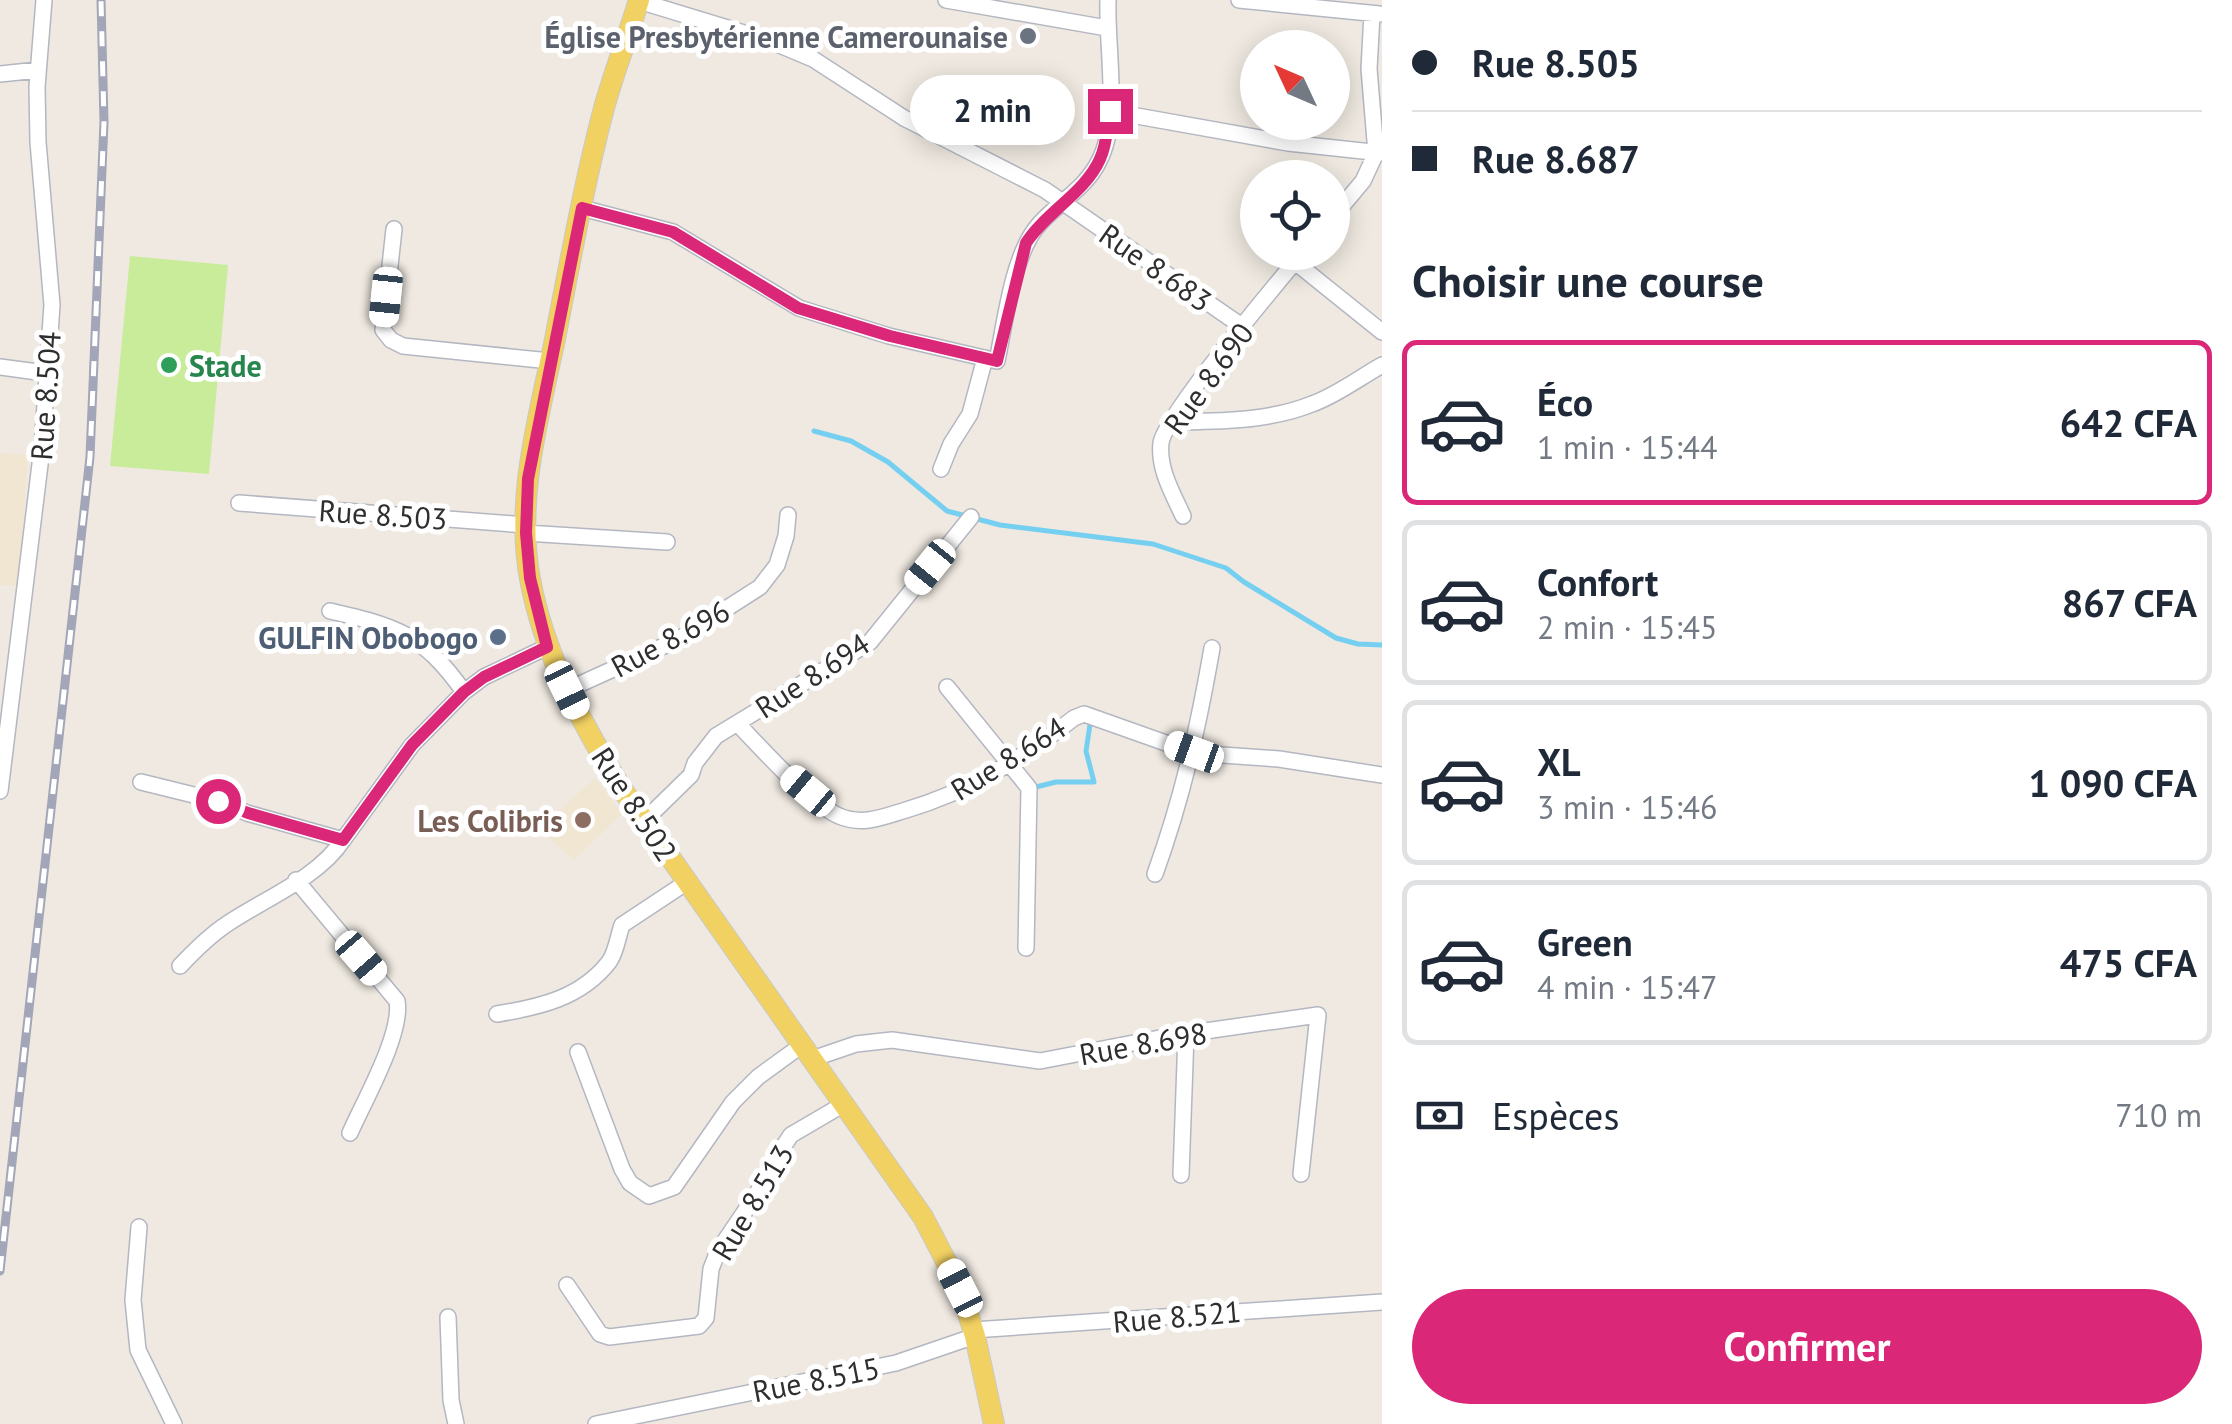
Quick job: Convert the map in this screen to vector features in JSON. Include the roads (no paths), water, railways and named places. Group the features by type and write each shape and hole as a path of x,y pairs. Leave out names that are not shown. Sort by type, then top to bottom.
{"main road":[{"name":"Rue 8.502","path":"639,1 604,108 528,479 526,529 530,578 547,647 598,748 644,821 924,1218 960,1288 994,1424"}],"street":[{"name":"Rue 8.504","path":"0,791 42,448 52,306 40,178 38,70 44,0"},
{"path":"946,0 1106,28"},
{"path":"582,208 673,232 798,308 890,336 997,361 1026,243 1046,216 1079,188 1100,162 1110,111 1108,0"},
{"path":"1238,0 1377,14 1369,70 1379,153 1350,197"},
{"name":"Rue 8.683","path":"639,1 790,48 835,72 904,118 1022,177 1243,327"},
{"path":"0,74 38,70"},
{"path":"1110,111 1288,142 1379,153"},
{"path":"394,229 383,330 391,340 403,346 550,361"},
{"name":"Rue 8.690","path":"1183,516 1162,465 1162,438 1170,422 1289,270"},
{"path":"1313,270 1382,332"},
{"path":"941,469 970,414 985,358"},
{"path":"1170,422 1275,415 1312,405 1382,366"},
{"path":"0,367 46,372"},
{"name":"Rue 8.503","path":"239,502 667,542"},
{"name":"Rue 8.696","path":"567,690 679,639 769,579 784,545 788,515"},
{"name":"Rue 8.694","path":"644,821 691,776 695,763 716,736 870,642 970,516"},
{"path":"330,610 378,622 416,638 446,666 464,692"},
{"path":"0,631 19,630"},
{"path":"180,966 202,942 334,852 412,745 464,692 484,677 547,647"},
{"path":"1155,874 1194,752 1212,648"},
{"path":"946,687 1029,788 1026,948"},
{"name":"Rue 8.664","path":"737,722 780,768 835,814 864,822 948,797 1009,765 1084,714 1194,752"},
{"path":"1194,752 1279,759 1382,775"},
{"path":"141,782 343,840"},
{"path":"296,880 397,1001 399,1012 393,1031 350,1133"},
{"path":"497,1014 556,1003 612,960 622,925 687,882"},
{"name":"Rue 8.698","path":"578,1052 622,1169 630,1183 649,1196 674,1187 704,1139 758,1078 807,1052 892,1040 1040,1061 1318,1015 1300,1174"},
{"path":"1181,1175 1186,1034"},
{"name":"Rue 8.513","path":"567,1285 600,1334 699,1326 706,1318 711,1269 718,1251 779,1153 791,1135 844,1104"},
{"path":"139,1228 133,1300 138,1350 174,1424"},
{"name":"Rue 8.521","path":"974,1333 1382,1302"},
{"path":"448,1317 456,1424"},
{"name":"Rue 8.515","path":"596,1424 644,1419 896,1363 974,1333"}],"waterway":[{"path":"814,431 851,441 888,462 947,511 1000,525 1153,544 1226,568 1336,638 1382,645"},
{"path":"1032,788 1056,782 1094,782 1086,751 1091,718"}],"railway":[{"path":"0,1271 90,457 104,122 101,0"}],"place":[{"name":"Église Presbytérienne Camerounaise","path":"1028,36"},
{"name":"Stade","path":"169,365"},
{"name":"GULFIN Obobogo","path":"498,637"},
{"name":"Les Colibris","path":"583,820"}]}
